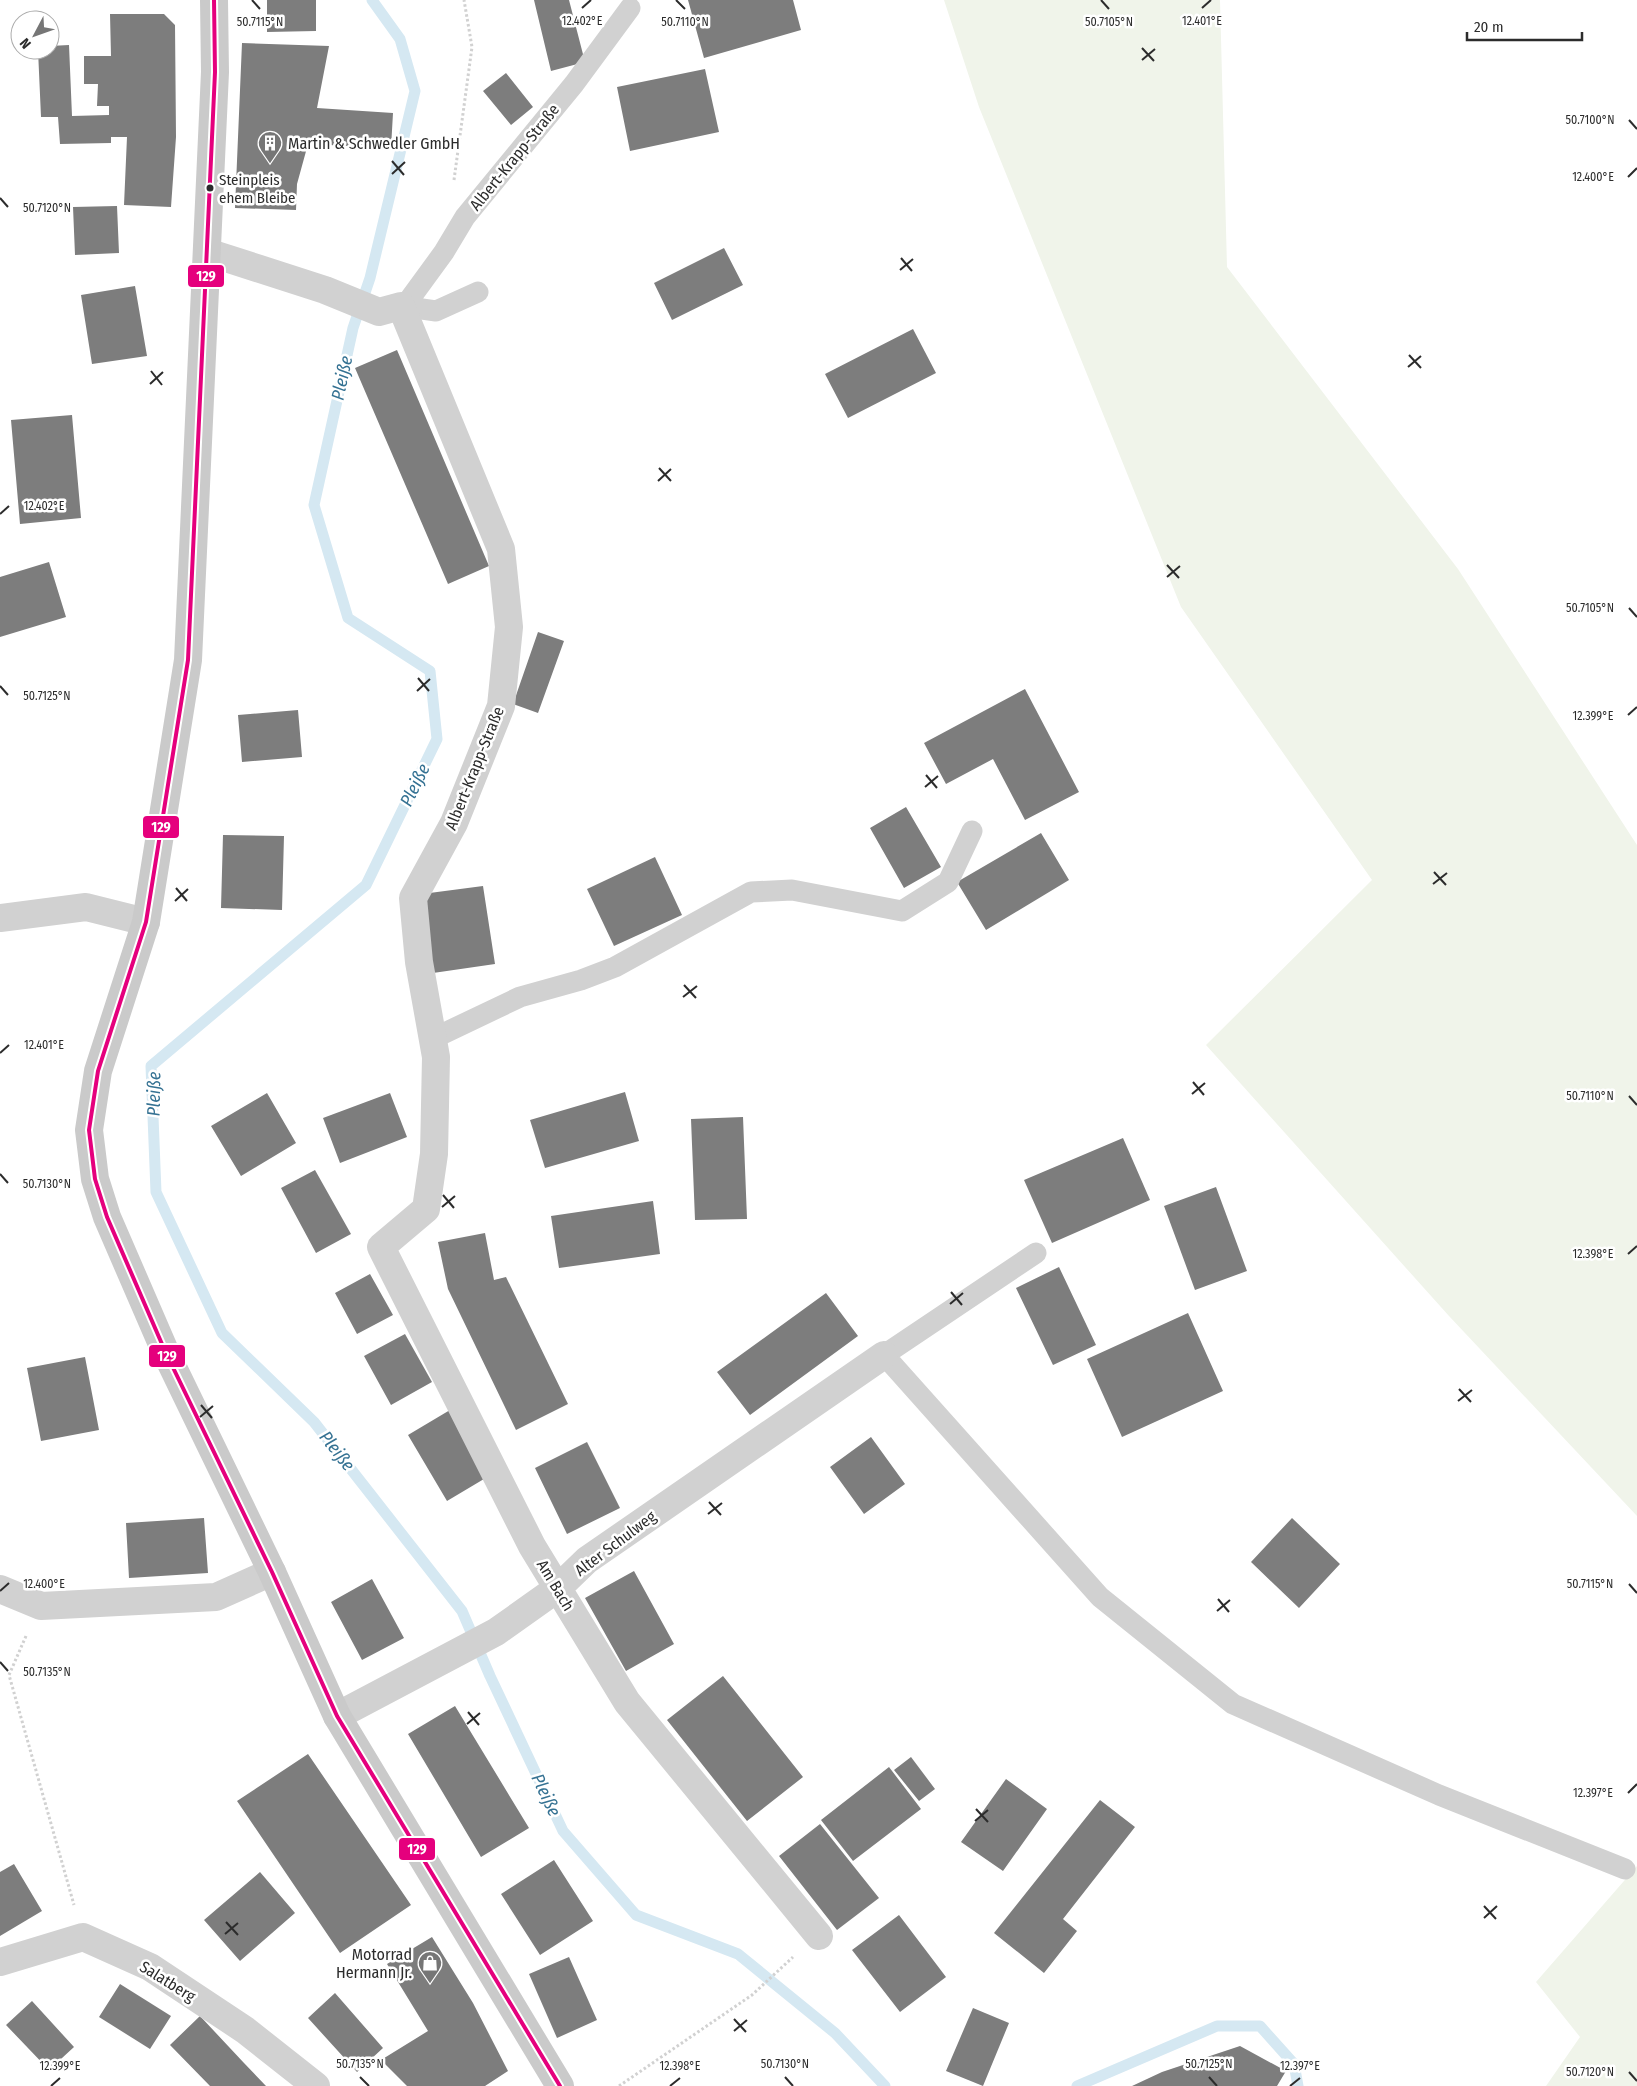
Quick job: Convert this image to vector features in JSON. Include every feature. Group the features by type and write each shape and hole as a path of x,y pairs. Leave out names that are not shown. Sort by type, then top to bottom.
{"main road":[{"path":"214,0 215,72 188,660 146,922 98,1070 89,1130 96,1179 107,1217 166,1351 272,1572 337,1716 560,2086"}],"street":[{"path":"207,252 390,309"},
{"name":"Albert-Krapp-Straße","path":"390,309 501,549 509,627 501,706 454,823 413,898 419,962 436,1057 434,1154 426,1209"},
{"path":"0,918 86,907 146,922"},
{"name":"Am Bach","path":"426,1209 381,1247 532,1546 627,1702 819,1936"},
{"name":"Alter Schulweg","path":"337,1716 496,1632 558,1588 587,1560 884,1355"},
{"path":"0,1589 41,1606 216,1597 272,1572"},
{"path":"0,1962 83,1938"},
{"name":"Salatberg","path":"83,1938 150,1967 245,2030 316,2086"}],"lane":[{"name":"Albert-Krapp-Straße","path":"390,309 409,300 444,252 465,217 574,84 630,8"},
{"path":"390,309 436,310 478,292"},
{"path":"432,1039 520,997 581,980 615,967 751,892 792,890 902,911 948,882 972,831"},
{"path":"1036,1254 884,1355 1100,1598 1234,1704 1439,1795 1624,1869"}],"path":[{"path":"453,184 472,47 464,0"},
{"path":"41,1606 23,1640 9,1676 83,1938"},
{"path":"619,2086 752,1995 790,1959"}],"shaded area":[{"path":"944,0 1220,0 1227,267 1458,569 1637,845 1637,1516 1449,1316 1206,1045 1372,880 1181,607 979,107"},
{"path":"1637,1866 1637,2086 1546,2086 1580,2037 1536,1982"}],"building":[{"path":"267,0 316,0 316,31 267,32"},
{"path":"534,0 569,0 585,62 551,71"},
{"path":"688,0 793,0 801,30 704,58"},
{"path":"110,14 164,14 175,25 176,137 171,207 124,205 127,137 111,137 111,143 60,144 58,117 41,117 38,60 60,60 60,45 69,45 72,116 109,115 109,106 97,106 98,84 84,84 84,56 111,56"},
{"path":"242,43 329,46 317,108 393,113 391,148 308,144 297,184 296,210 235,208"},
{"path":"705,69 719,132 630,151 617,87"},
{"path":"506,73 533,107 511,125 483,91"},
{"path":"117,206 119,253 75,255 73,207"},
{"path":"724,248 743,285 672,320 654,283"},
{"path":"135,286 147,356 92,364 81,295"},
{"path":"913,329 936,373 848,418 825,374"},
{"path":"397,350 489,566 448,584 355,368"},
{"path":"72,415 81,518 20,524 11,420"},
{"path":"49,562 66,617 0,637 0,577"},
{"path":"538,632 564,641 538,713 513,704"},
{"path":"1025,689 1079,792 1025,820 993,759 946,784 924,743"},
{"path":"298,710 302,757 242,762 238,715"},
{"path":"906,807 941,867 904,888 870,828"},
{"path":"1041,833 1069,880 986,930 957,882"},
{"path":"223,835 284,836 282,910 221,908"},
{"path":"655,857 682,915 614,946 587,889"},
{"path":"483,886 495,964 433,973 422,894"},
{"path":"625,1092 639,1141 545,1168 530,1120"},
{"path":"267,1093 296,1143 241,1176 211,1126"},
{"path":"390,1093 407,1137 340,1163 323,1118"},
{"path":"743,1117 747,1219 695,1220 691,1119"},
{"path":"1123,1138 1150,1200 1052,1243 1024,1180"},
{"path":"315,1170 351,1234 316,1253 281,1188"},
{"path":"1216,1187 1247,1271 1195,1290 1164,1206"},
{"path":"653,1201 660,1254 559,1268 551,1216"},
{"path":"485,1233 494,1280 506,1277 568,1404 516,1430 448,1289 438,1242"},
{"path":"1059,1267 1096,1345 1053,1365 1016,1288"},
{"path":"370,1274 393,1315 357,1334 335,1293"},
{"path":"826,1293 858,1336 750,1415 717,1372"},
{"path":"1188,1313 1223,1391 1122,1437 1087,1359"},
{"path":"405,1334 432,1382 391,1405 364,1356"},
{"path":"85,1357 99,1430 41,1441 27,1368"},
{"path":"450,1410 489,1476 447,1501 408,1435"},
{"path":"871,1437 905,1484 864,1514 830,1467"},
{"path":"587,1442 620,1508 567,1534 535,1468"},
{"path":"204,1518 208,1573 129,1578 126,1523"},
{"path":"1292,1518 1340,1564 1299,1608 1251,1562"},
{"path":"634,1571 674,1644 626,1671 585,1598"},
{"path":"372,1579 404,1638 362,1660 331,1602"},
{"path":"723,1676 803,1777 747,1821 667,1720"},
{"path":"455,1706 529,1828 481,1857 408,1734"},
{"path":"308,1754 411,1905 340,1953 237,1801"},
{"path":"911,1757 935,1789 919,1801 894,1770"},
{"path":"889,1767 921,1809 853,1861 821,1820"},
{"path":"1006,1779 1047,1809 1003,1871 961,1842"},
{"path":"1100,1800 1135,1827 1063,1919 1077,1931 1044,1973 994,1933"},
{"path":"820,1824 879,1898 837,1930 779,1856"},
{"path":"554,1860 593,1921 540,1955 501,1894"},
{"path":"14,1864 42,1911 0,1936 0,1872"},
{"path":"260,1872 295,1913 240,1961 204,1920"},
{"path":"899,1915 946,1977 900,2012 852,1950"},
{"path":"432,1937 473,2003 508,2071 485,2086 407,2086 381,2060 428,2031 387,1964"},
{"path":"569,1957 597,2020 557,2038 529,1974"},
{"path":"120,1984 171,2016 150,2049 99,2017"},
{"path":"335,1993 383,2048 357,2072 308,2018"},
{"path":"32,2001 74,2047 49,2070 6,2025"},
{"path":"973,2008 1009,2023 983,2086 946,2071"},
{"path":"200,2016 266,2086 210,2086 170,2045"},
{"path":"1240,2046 1286,2071 1277,2086 1132,2086 1162,2072"}],"waterway":[{"name":"Pleiße","path":"372,0 400,39 415,91 370,278 353,328 314,505 348,618 430,671 437,739 366,885 151,1066 156,1192 222,1333 314,1422 462,1611 490,1676 563,1831 636,1915 738,1954 835,2033 885,2086"},
{"name":"Pleiße","path":"1077,2086 1217,2026 1260,2026 1294,2064 1298,2086"}],"transit line":[{"name":"129","path":"214,0 215,72 188,660 146,922 98,1071 89,1130 95,1179 107,1217 165,1351 272,1572 337,1716 560,2086"}],"place":[{"name":"Martin & Schwedler GmbH","path":"270,164"},
{"name":"Steinpleis ehem Bleibe","path":"210,188"},
{"name":"Motorrad Hermann Jr.","path":"430,1984"}]}
